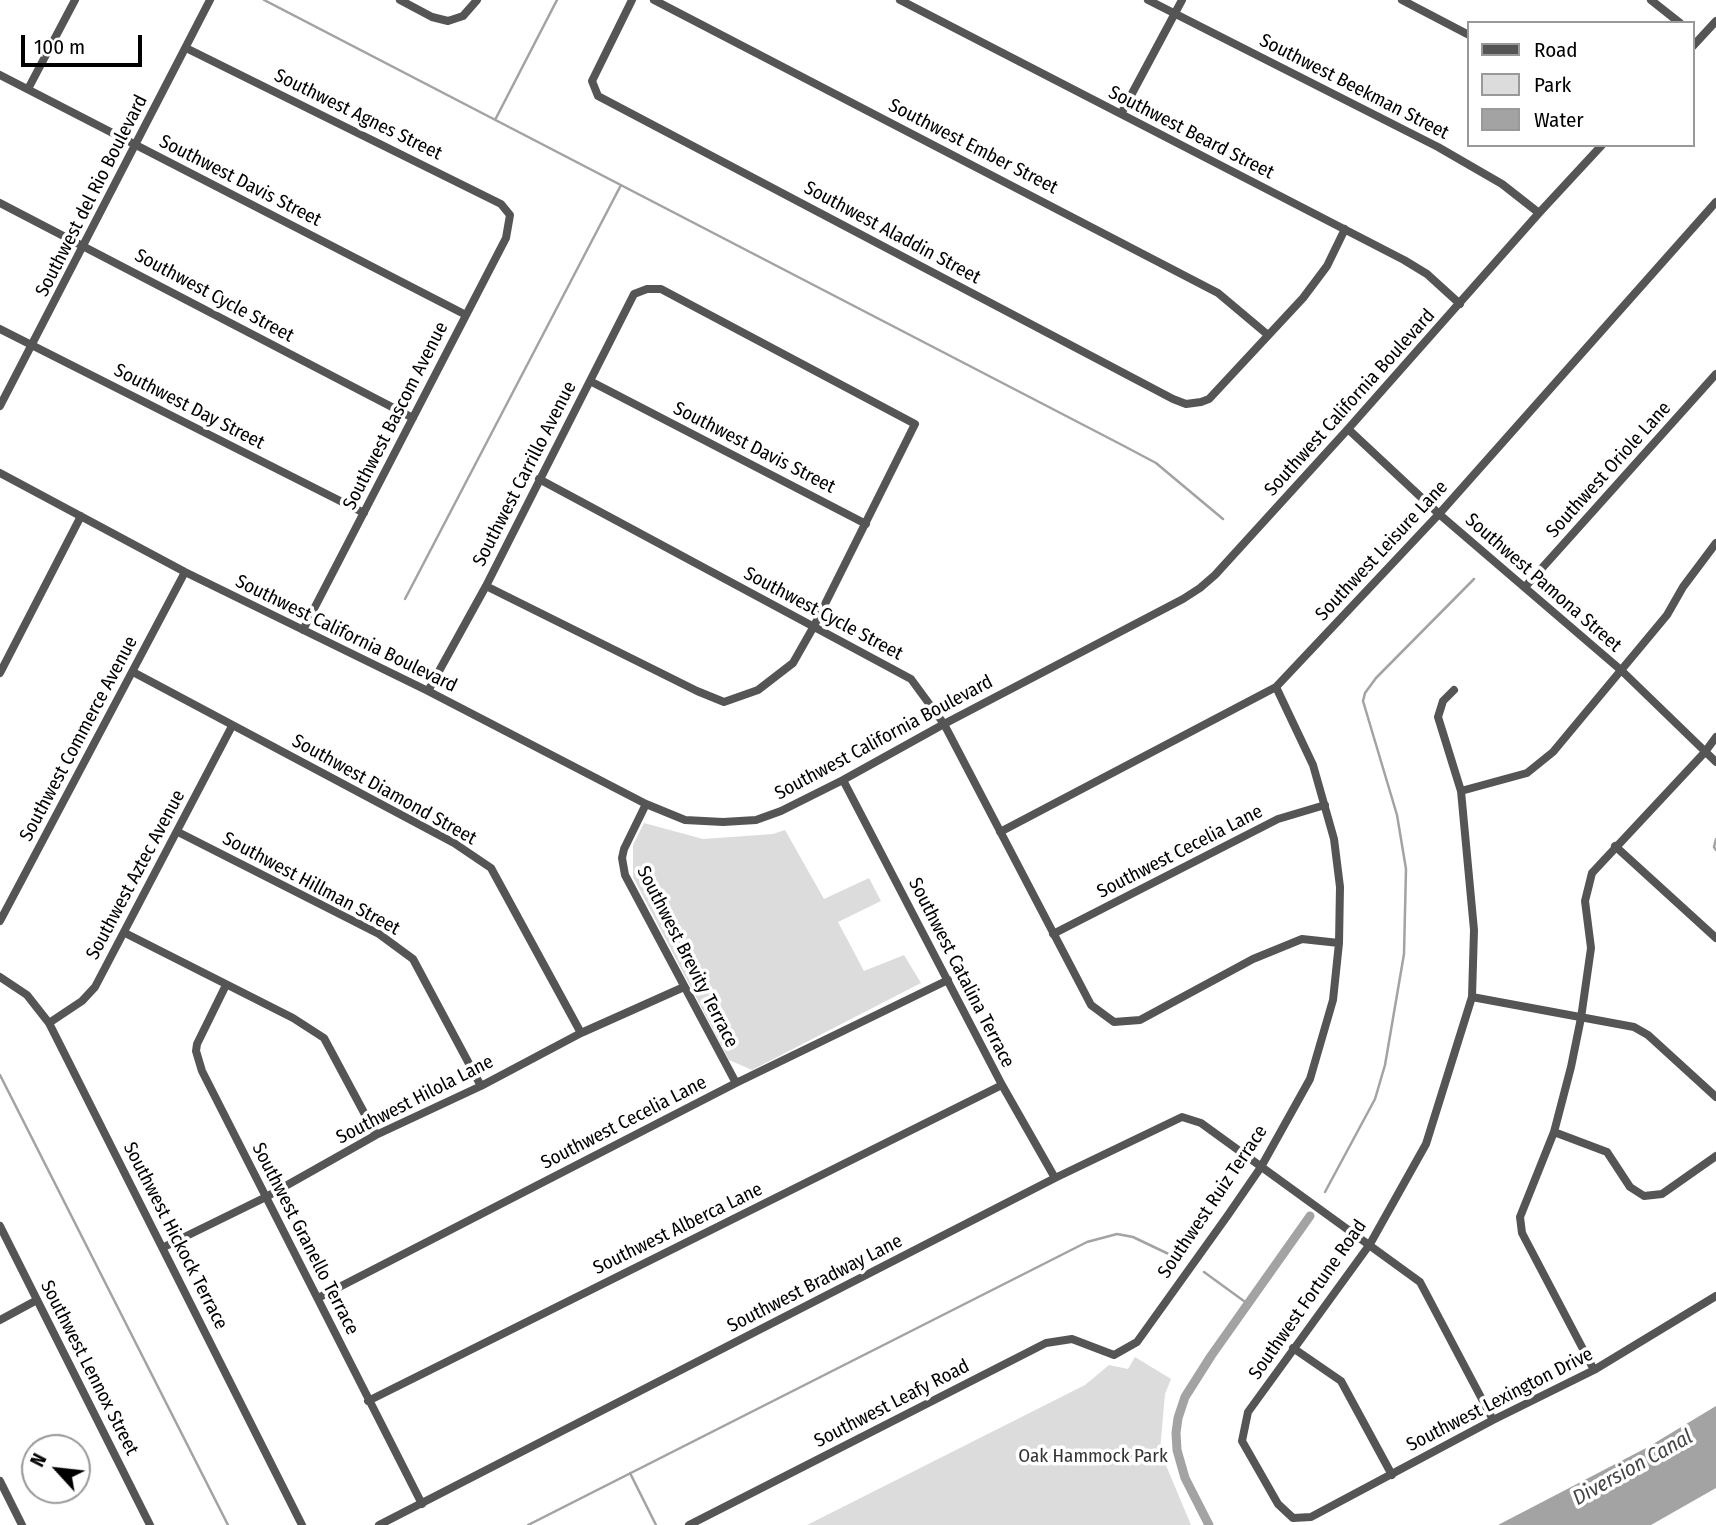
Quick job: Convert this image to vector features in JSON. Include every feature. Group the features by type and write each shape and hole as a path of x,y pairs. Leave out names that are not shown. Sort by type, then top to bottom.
{"street":[{"path":"29,89 75,0"},
{"name":"Southwest del Rio Boulevard","path":"0,406 210,0"},
{"path":"400,0 432,17 447,21 469,12 477,0"},
{"name":"Southwest Aladdin Street","path":"632,0 592,81 598,96 1127,375 1186,404 1201,402 1209,399 1268,335"},
{"name":"Southwest Ember Street","path":"654,0 1219,293 1268,335"},
{"name":"Southwest Beard Street","path":"900,0 1417,268 1460,304"},
{"name":"Southwest Beekman Street","path":"1147,0 1438,147 1502,184 1539,213"},
{"path":"1121,114 1182,0"},
{"path":"1402,0 1468,34"},
{"path":"1651,0 1677,21"},
{"path":"1695,40 1716,21"},
{"name":"Southwest Agnes Street","path":"187,48 501,204 510,215"},
{"name":"Southwest Davis Street","path":"0,75 466,315"},
{"name":"Southwest California Boulevard","path":"0,473 186,572 428,691 646,804 685,820 756,820 781,811 843,780 1183,599 1200,587 1348,429 1600,147"},
{"name":"Southwest Cycle Street","path":"0,202 413,418"},
{"name":"Southwest Leisure Lane","path":"1000,832 1276,687 1439,514 1716,202"},
{"name":"Southwest Bascom Avenue","path":"303,630 506,238 510,215"},
{"path":"1268,335 1318,279 1345,229"},
{"name":"Southwest Carrillo Avenue","path":"428,691 486,586 634,294 647,289 662,289 915,424 866,524"},
{"name":"Southwest Day Street","path":"0,329 364,513"},
{"name":"Southwest Oriole Lane","path":"1525,587 1716,374"},
{"name":"Southwest Davis Street","path":"590,381 866,524"},
{"name":"Southwest Pamona Street","path":"1348,429 1439,514 1622,671 1716,762"},
{"name":"Southwest Cycle Street","path":"539,479 911,679 944,724 1091,1005 1114,1022 1140,1020 1254,959 1302,939 1339,943"},
{"path":"0,673 82,516"},
{"path":"486,586 724,702 758,690 793,663 866,524"},
{"path":"1461,791 1527,773 1553,752 1667,615 1683,587 1716,542"},
{"name":"Southwest Commerce Avenue","path":"0,921 186,572"},
{"name":"Southwest Diamond Street","path":"133,672 454,843 491,868 581,1033"},
{"name":"Southwest Ruiz Terrace","path":"1114,1355 1137,1342 1261,1167 1310,1079 1332,1000 1339,943 1340,887 1334,839 1313,765 1276,687"},
{"name":"Southwest Fortune Road","path":"1293,1518 1278,1504 1242,1441 1248,1412 1370,1244 1426,1144 1472,997 1474,930 1461,791 1438,717 1443,701 1454,690"},
{"name":"Southwest Aztec Avenue","path":"49,1023 82,1001 95,987 232,726"},
{"path":"1594,1370 1522,1233 1520,1217 1554,1132 1571,1067 1591,948 1585,901 1592,873 1716,737"},
{"name":"Southwest Catalina Terrace","path":"843,780 1002,1085 1055,1178"},
{"name":"Southwest Brevity Terrace","path":"646,804 624,849 623,866 631,888 736,1083"},
{"name":"Southwest Cecelia Lane","path":"1053,934 1278,819 1325,805"},
{"name":"Southwest Hillman Street","path":"178,831 379,934 413,959 481,1086"},
{"path":"1615,846 1716,938"},
{"path":"125,933 293,1018 324,1038 376,1135"},
{"name":"Southwest Hickock Terrace","path":"0,977 27,995 49,1023 302,1525"},
{"name":"Southwest Cecelia Lane","path":"318,1298 736,1083 948,980"},
{"name":"Southwest Granello Terrace","path":"226,985 203,1028 196,1051 202,1071 422,1504"},
{"name":"Southwest Hilola Lane","path":"164,1248 266,1197 376,1135 481,1086 581,1033 684,986"},
{"path":"1472,997 1628,1025 1642,1030 1716,1097"},
{"name":"Southwest Alberca Lane","path":"368,1401 1002,1085"},
{"name":"Southwest Bradway Lane","path":"379,1525 1055,1178 1182,1117 1201,1123 1261,1167"},
{"path":"1554,1132 1607,1152 1630,1187 1644,1196 1662,1194 1716,1156"},
{"path":"1261,1167 1420,1282 1493,1420"},
{"name":"Southwest Lennox Street","path":"0,1226 150,1525"},
{"name":"Southwest Lexington Drive","path":"1293,1518 1311,1517 1493,1420 1594,1370 1716,1296"},
{"path":"0,1320 37,1300"},
{"name":"Southwest Leafy Road","path":"689,1525 1046,1343 1072,1339 1114,1355"},
{"path":"1293,1348 1340,1381 1392,1475"},
{"path":"0,1481 22,1525"}],"green space":[{"path":"644,823 703,839 773,834 785,830 824,899 869,878 881,901 838,922 864,971 904,955 921,983 752,1070 729,1060 633,877 633,845"},
{"name":"Oak Hammock Park","path":"1135,1357 1171,1379 1165,1394 1160,1451 1191,1525 807,1525 1085,1385 1109,1365 1128,1369"}],"water":[{"name":"Diversion Canal","path":"1716,1406 1716,1488 1651,1525 1498,1525 1648,1447"}],"waterway":[{"path":"264,0 1156,463 1223,519"},
{"path":"495,120 557,0"},
{"path":"405,599 621,185"},
{"path":"1325,1192 1375,1099 1385,1065 1404,954 1406,869 1397,815 1363,701 1365,693 1376,678 1474,579"},
{"path":"1716,839 1716,850"},
{"path":"0,1075 228,1525"},
{"path":"1209,1525 1185,1478 1177,1450 1178,1418 1185,1397 1211,1356 1310,1216"},
{"path":"528,1525 1087,1242 1117,1234 1133,1237 1177,1258"},
{"path":"1204,1272 1248,1304"},
{"path":"630,1473 656,1525"}]}
